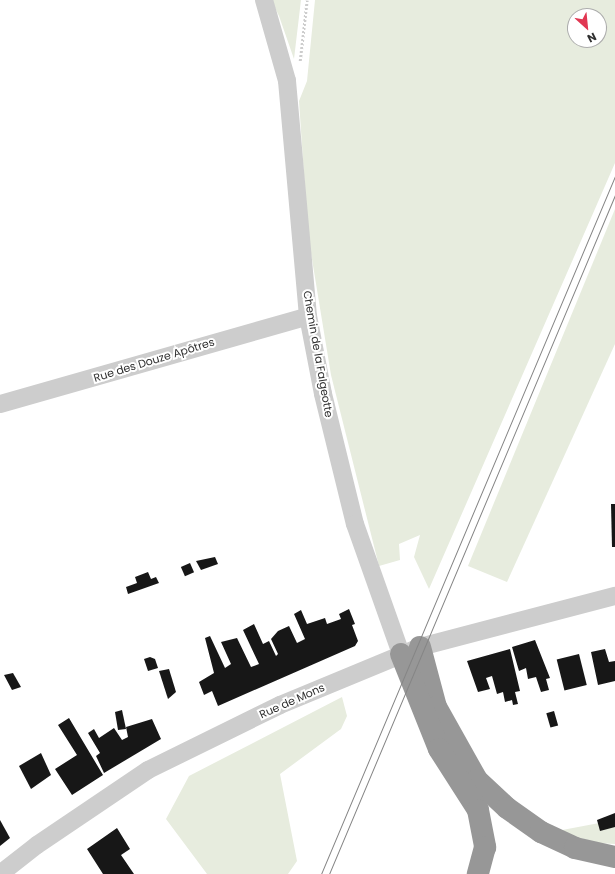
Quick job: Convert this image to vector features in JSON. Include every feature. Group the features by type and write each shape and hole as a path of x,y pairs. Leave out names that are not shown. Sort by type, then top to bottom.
{"highway":[{"path":"410,650 436,707 477,780 507,808 541,832 575,848 615,857"},
{"path":"410,650 439,749 478,810 485,847 478,874"}],"street":[{"name":"Chemin de la Falgeotte","path":"264,0 287,82 308,316 323,394 356,524 410,650"},
{"name":"Rue des Douze Apôtres","path":"0,404 308,316"},
{"name":"Rue de Mons","path":"0,874 37,844 148,770 280,705 410,650 615,596"}],"path":[{"path":"287,82 300,60 307,0"}],"shaded area":[{"path":"271,0 301,0 294,59 279,16"},
{"path":"315,0 615,0 615,163 429,589 414,557 420,535 399,544 400,560 379,566 331,375 308,235 299,101 307,81"},
{"path":"615,209 615,344 507,582 468,566"},
{"path":"342,697 347,716 341,729 280,774 297,861 288,874 207,874 166,819 189,776"},
{"path":"615,820 615,844 597,843 557,831"}],"building":[{"path":"611,504 615,504 615,547 612,547"},
{"path":"215,557 218,564 201,570 196,561"},
{"path":"190,563 194,572 185,576 181,567"},
{"path":"148,572 151,579 156,577 159,583 128,594 126,587 137,583 135,577"},
{"path":"349,609 355,624 352,625 358,641 355,646 218,706 212,691 204,695 199,682 214,673 205,638 210,636 225,668 231,664 221,642 237,638 251,667 259,664 243,630 254,624 263,644 269,641 276,656 278,654 271,639 278,631 289,626 297,643 305,639 294,614 301,610 307,624 325,618 327,624 341,619 339,614"},
{"path":"535,640 550,678 546,679 549,690 541,692 536,677 528,679 526,668 519,671 512,647"},
{"path":"510,649 520,691 515,692 518,704 513,705 512,700 505,702 503,692 497,694 492,676 486,678 490,689 478,692 467,661"},
{"path":"605,649 609,662 615,661 615,681 598,685 591,652"},
{"path":"579,654 587,685 564,691 557,660"},
{"path":"150,657 155,659 158,668 148,671 144,659"},
{"path":"169,669 176,692 168,699 159,671"},
{"path":"13,673 21,687 12,690 4,675"},
{"path":"122,710 126,729 118,730 115,712"},
{"path":"554,711 558,725 550,728 546,713"},
{"path":"69,718 103,775 72,795 55,769 77,755 58,725"},
{"path":"152,719 161,739 104,773 96,756 100,753 88,733 94,729 99,738 114,728 122,740 128,737 126,727"},
{"path":"41,753 51,775 31,789 19,766"},
{"path":"615,813 615,827 600,831 597,820"},
{"path":"0,820 10,838 0,846"},
{"path":"117,828 130,849 121,855 134,874 103,874 87,849"}],"tram line":[{"path":"321,874 615,176"},
{"path":"329,874 615,195"}]}
